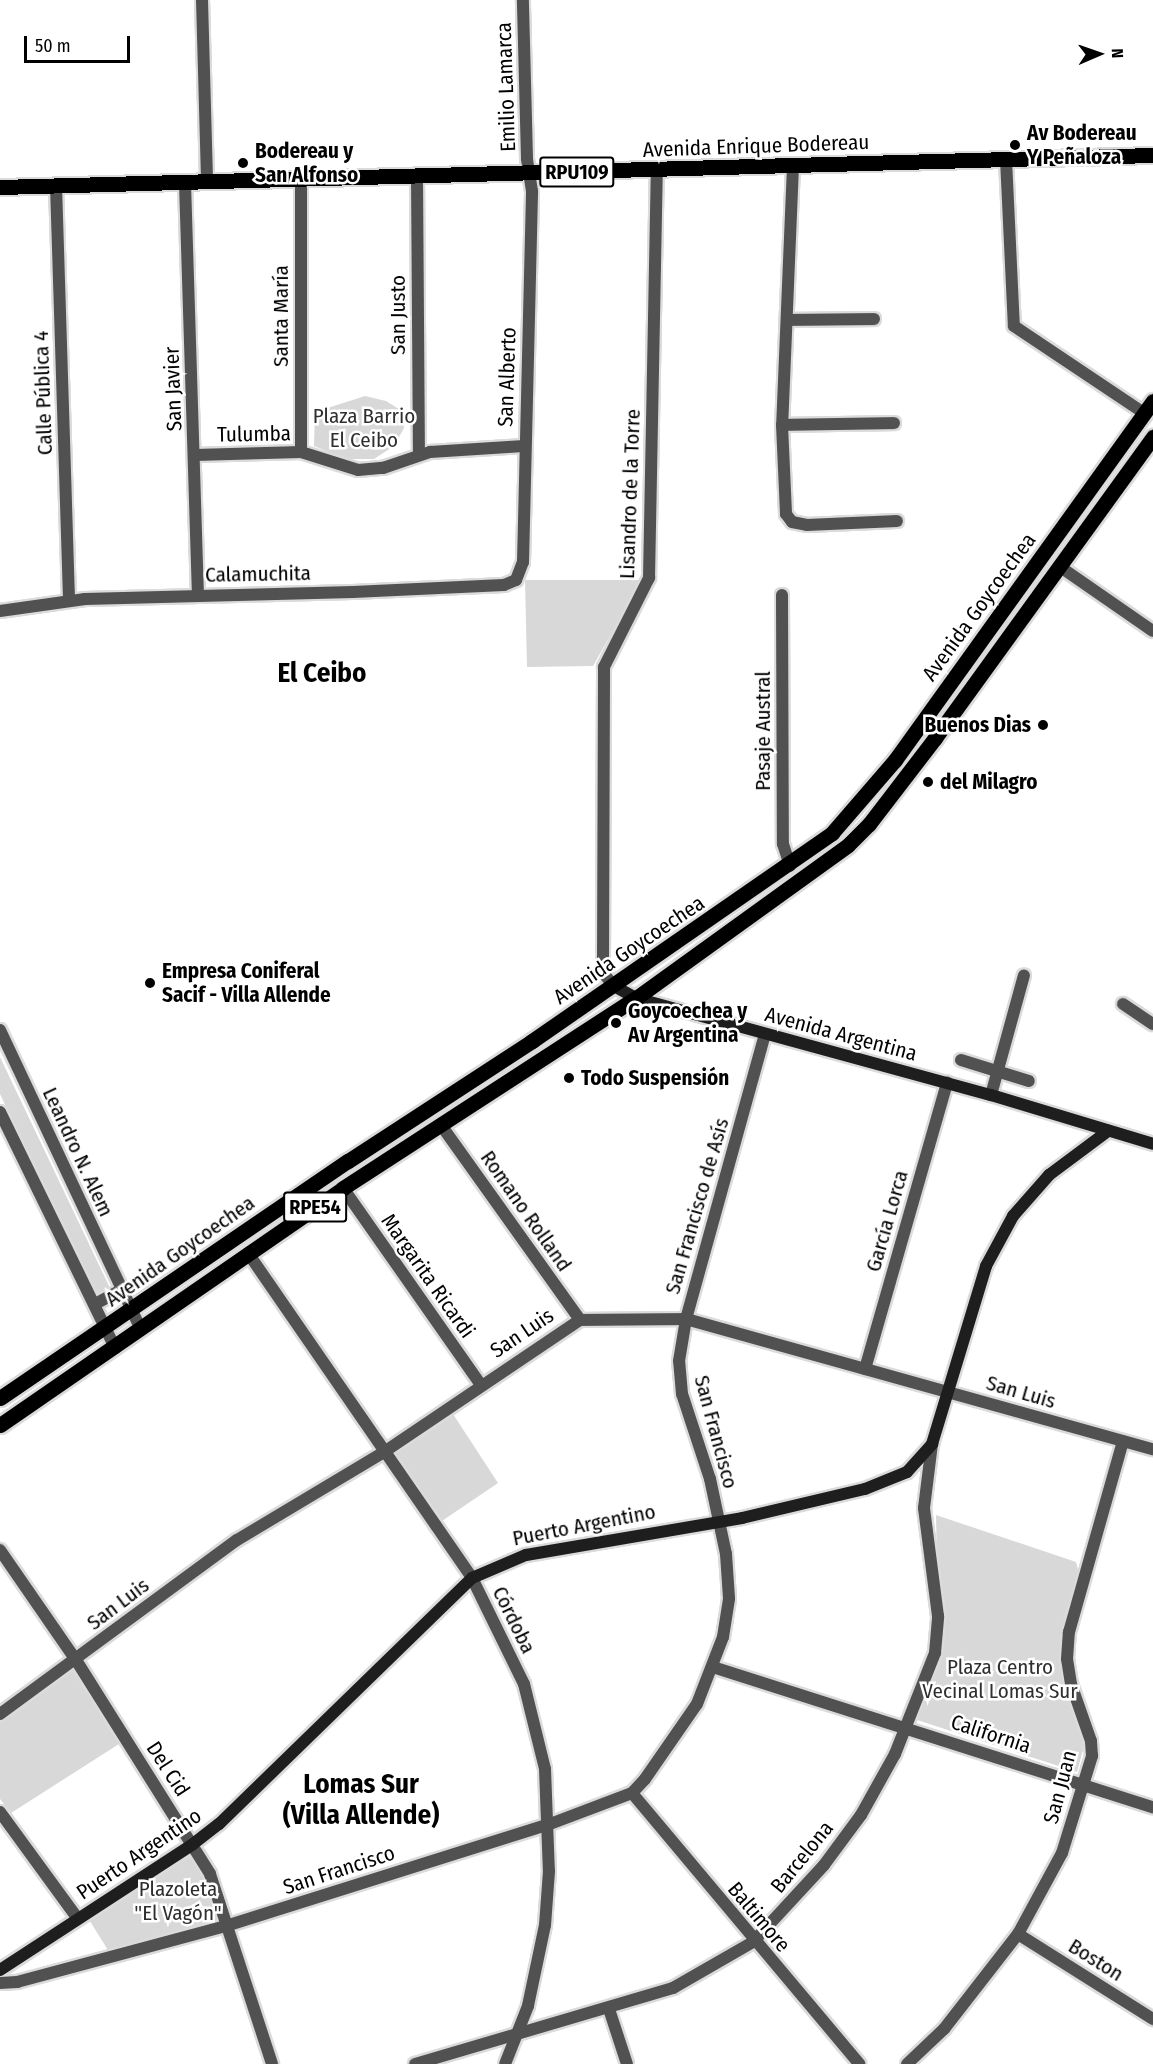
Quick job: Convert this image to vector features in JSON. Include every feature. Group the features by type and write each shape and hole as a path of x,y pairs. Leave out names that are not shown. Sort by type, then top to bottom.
{"main road":[{"name":"Avenida Enrique Bodereau","path":"0,187 657,171 1153,155"},
{"name":"Avenida Goycoechea","path":"0,1398 348,1161 614,986 790,866 832,833 870,793 1148,407"},
{"name":"Avenida Goycoechea","path":"0,1425 115,1348 343,1188 636,998 828,862 869,824 1153,437"},
{"name":"Avenida Argentina","path":"614,986 636,998 991,1095 1153,1144"},
{"name":"Puerto Argentino","path":"0,1970 193,1844 472,1578 526,1555 719,1519 742,1518 880,1485 920,1462 932,1444 951,1392 986,1266 1013,1216 1049,1175 1108,1131"}],"street":[{"path":"202,0 207,182"},
{"name":"Emilio Lamarca","path":"523,0 529,173"},
{"path":"1006,159 1014,326 1148,407"},
{"path":"793,166 782,425 786,514 792,522 807,525 897,521"},
{"name":"Lisandro de la Torre","path":"614,986 604,974 603,961 604,667 649,578 657,171"},
{"name":"San Alberto","path":"516,580 523,562 524,446 532,191 529,173"},
{"name":"San Justo","path":"417,176 419,454"},
{"name":"Santa María","path":"301,180 301,452"},
{"name":"San Javier","path":"185,183 198,594"},
{"name":"Calle Pública 4","path":"56,185 69,600"},
{"path":"788,320 874,319"},
{"path":"782,425 894,423"},
{"name":"Tulumba","path":"195,455 301,452 358,470 382,468 419,454 524,446"},
{"path":"1059,566 1153,631"},
{"name":"Calamuchita","path":"0,611 69,600 198,594 353,592 504,585 516,580"},
{"name":"Pasaje Austral","path":"782,595 783,844 790,866"},
{"path":"991,1095 1024,975"},
{"path":"1123,1004 1153,1024"},
{"name":"Leandro N. Alem","path":"0,1030 130,1311 141,1330"},
{"name":"San Francisco de Asís","path":"686,1318 765,1035"},
{"path":"961,1060 1029,1081"},
{"name":"García Lorca","path":"865,1369 947,1083"},
{"path":"0,1112 115,1348"},
{"name":"Romano Rolland","path":"441,1125 580,1320"},
{"name":"Margarita Ricardi","path":"343,1188 481,1385"},
{"name":"Córdoba","path":"248,1253 472,1578 524,1684 545,1769 550,1824 545,1925 528,2006 505,2064"},
{"path":"94,1304 121,1290"},
{"name":"San Luis","path":"0,1714 237,1540 384,1452 580,1320 686,1318 1153,1449"},
{"name":"San Francisco","path":"686,1318 679,1379 719,1519"},
{"name":"San Juan","path":"907,2064 944,2029 1018,1934 1062,1853 1092,1756 1091,1741 1071,1684 1067,1659 1069,1632 1123,1441"},
{"name":"Barcelona","path":"415,2064 609,2009 674,1988 753,1942 824,1865 855,1824 907,1726 920,1698 936,1644 938,1616 924,1508 932,1444"},
{"path":"632,1793 697,1704 713,1667 729,1598 719,1519"},
{"name":"Del Cid","path":"0,1550 76,1660 193,1844 229,1925 272,2064"},
{"name":"California","path":"713,1667 907,1726 1153,1808"},
{"name":"San Francisco","path":"229,1925 550,1824 632,1793"},
{"name":"Baltimore","path":"632,1793 753,1942 859,2064"},
{"path":"0,1812 78,1919"},
{"path":"0,1983 18,1982 229,1925"},
{"name":"Boston","path":"1018,1934 1153,2019"},
{"path":"609,2009 627,2064"}],"green space":[{"name":"Plaza Barrio El Ceibo","path":"365,396 386,401 402,411 404,428 394,446 374,459 346,459 314,446 315,412"},
{"path":"525,580 642,580 593,666 527,667"},
{"path":"0,1057 110,1288 96,1296 0,1094"},
{"path":"453,1414 498,1483 436,1525 391,1454"},
{"name":"Plaza Centro Vecinal Lomas Sur","path":"936,1515 1076,1562 1080,1577 1061,1661 1085,1743 1077,1772 917,1720 940,1658 945,1605 937,1566"},
{"path":"74,1668 119,1744 11,1813 0,1799 0,1722"},
{"name":"Plazoleta \"El Vagón\"","path":"193,1854 224,1921 111,1955 88,1918"}],"place":[{"name":"Av Bodereau Y Peñaloza","path":"1015,145"},
{"name":"Bodereau y San Alfonso","path":"243,163"},
{"name":"Buenos Dias","path":"1043,725"},
{"name":"del Milagro","path":"928,782"},
{"name":"Empresa Coniferal Sacif - Villa Allende","path":"150,983"},
{"name":"Goycoechea y Av Argentina","path":"616,1023"},
{"name":"Todo Suspensión","path":"569,1078"}],"district":[{"name":"El Ceibo","path":"322,674"},
{"name":"Lomas Sur (Villa Allende)","path":"361,1800"}]}
